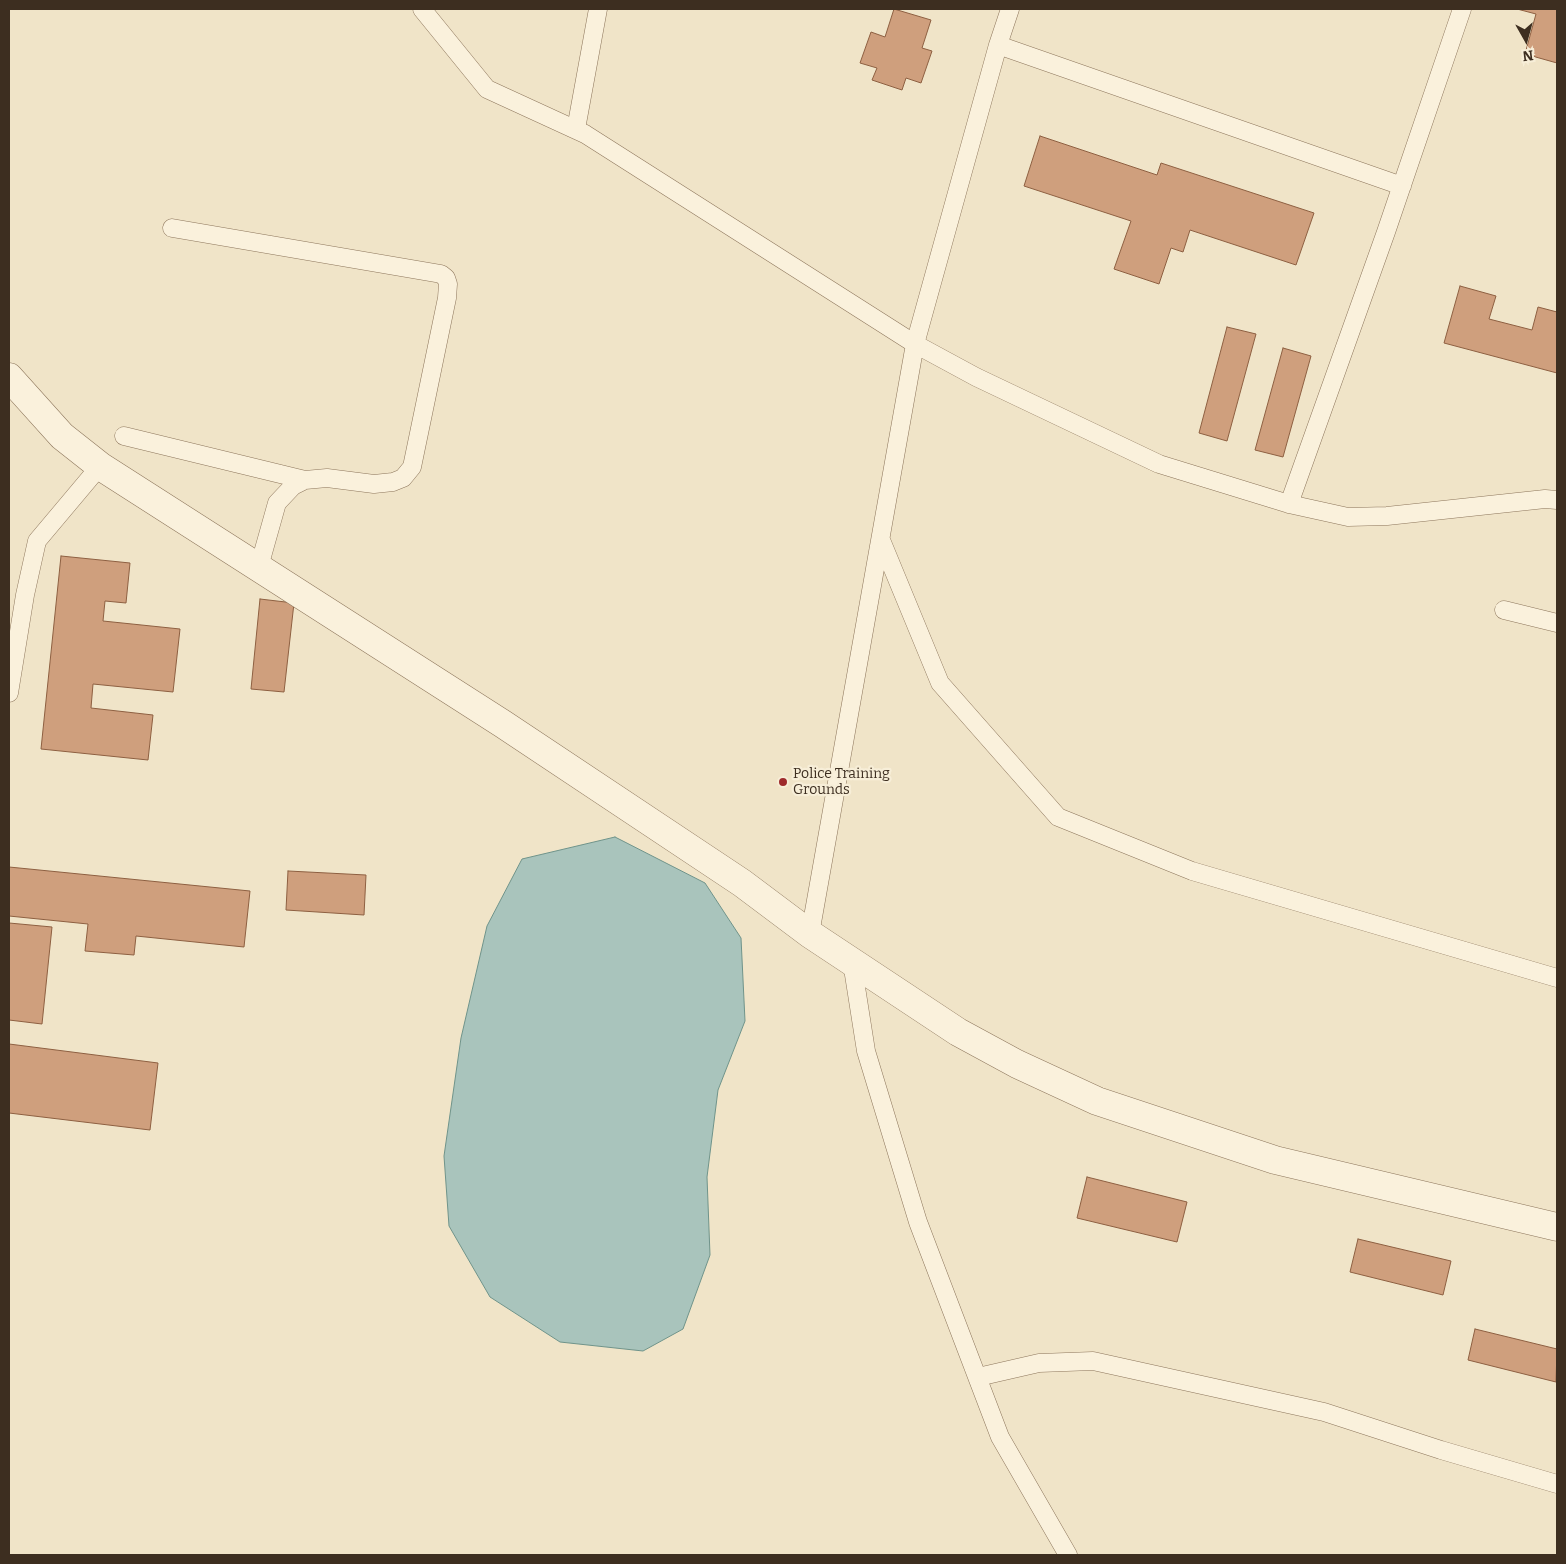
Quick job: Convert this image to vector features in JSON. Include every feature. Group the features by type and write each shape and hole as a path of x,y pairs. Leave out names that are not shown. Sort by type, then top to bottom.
{"street":[{"path":"9,377 62,436 100,466 503,724 742,883 810,934 958,1032 1017,1064 1097,1101 1275,1160 1557,1228"}],"lane":[{"path":"422,9 487,89 585,134 915,344 976,377 1159,464 1290,504 1348,517 1387,516 1545,499 1557,500"},
{"path":"576,129 598,9"},
{"path":"810,934 915,344 998,45 1010,9"},
{"path":"1290,504 1462,9"},
{"path":"998,45 1402,186"},
{"path":"124,436 306,480 327,478 374,484 393,482 403,478 412,466 447,298 448,284 446,278 441,274 172,228"},
{"path":"9,693 25,595 38,541 100,466"},
{"path":"259,567 277,503 293,486 306,480"},
{"path":"881,540 940,683 1058,817 1192,871 1557,978"},
{"path":"1504,610 1557,623"},
{"path":"852,962 866,1051 918,1222 1000,1437 1068,1555"},
{"path":"978,1378 1039,1364 1093,1361 1324,1412 1441,1450 1557,1484"}],"water":[{"path":"615,837 705,883 741,938 745,1021 718,1090 707,1177 710,1255 683,1329 643,1351 560,1342 490,1297 449,1226 444,1156 461,1038 487,926 522,859"}],"building":[{"path":"894,9 931,20 922,48 932,51 921,83 906,78 902,90 872,80 877,68 860,63 871,32 885,37"},
{"path":"1517,9 1557,9 1557,63 1525,54 1536,14"},
{"path":"1040,136 1157,175 1161,163 1314,213 1296,265 1190,230 1183,252 1171,248 1159,284 1114,269 1131,221 1024,186"},
{"path":"1460,286 1496,296 1489,319 1532,330 1538,307 1557,312 1557,373 1444,343"},
{"path":"1227,327 1256,334 1227,441 1199,433"},
{"path":"1283,348 1311,356 1283,457 1255,450"},
{"path":"61,556 130,563 126,603 105,601 103,621 180,629 173,692 93,684 91,708 153,715 148,760 41,749"},
{"path":"260,599 294,603 284,692 251,689"},
{"path":"9,867 250,891 244,947 136,936 134,955 85,951 88,924 9,916"},
{"path":"288,871 366,875 364,915 286,910"},
{"path":"9,923 52,927 42,1024 9,1020"},
{"path":"9,1044 158,1063 150,1130 9,1113"},
{"path":"1087,1177 1187,1202 1177,1242 1077,1218"},
{"path":"1358,1239 1451,1261 1443,1295 1350,1272"},
{"path":"1475,1329 1557,1349 1556,1382 1468,1360"}],"place":[{"name":"Police Training Grounds","path":"783,782"}]}
